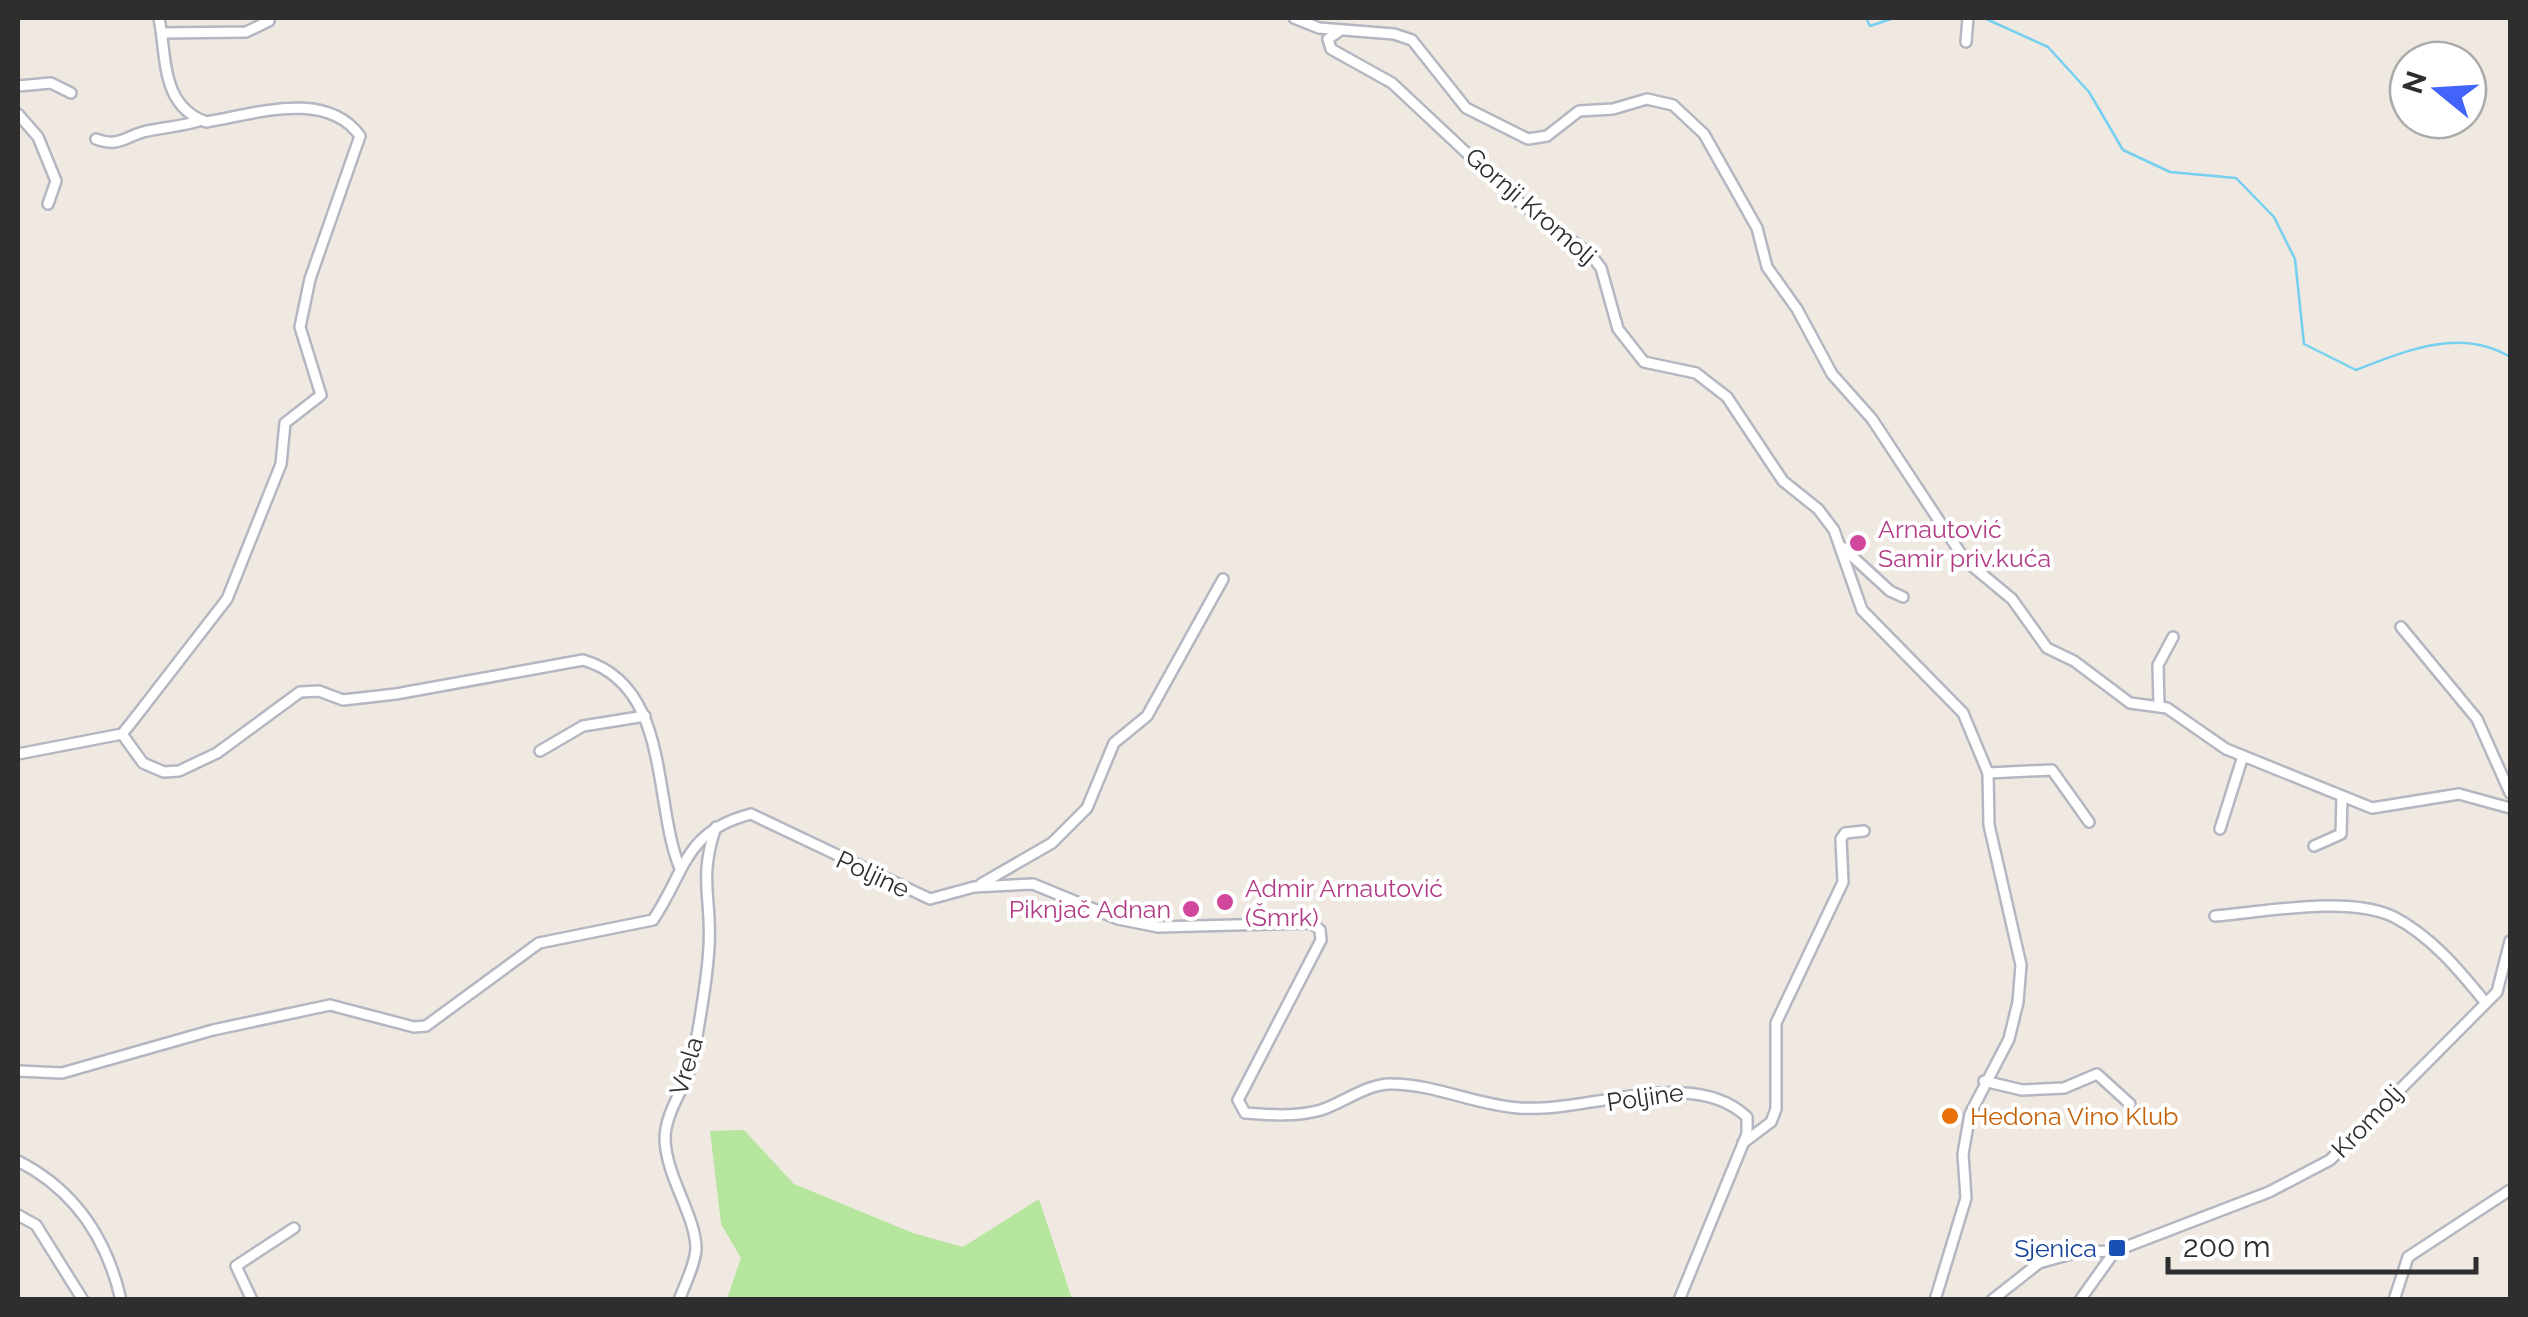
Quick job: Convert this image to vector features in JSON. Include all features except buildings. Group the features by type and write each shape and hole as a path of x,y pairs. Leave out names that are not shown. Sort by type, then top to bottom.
{"street":[{"path":"159,18 164,70 173,94 190,116 202,120"},
{"path":"1294,18 1339,32 1394,34 1412,40 1466,108 1528,139 1547,136 1579,111 1613,109 1648,99 1674,105 1704,134 1756,228 1767,267 1797,309 1832,374 1872,419 1965,560 2012,599 2047,648 2074,661 2130,703 2158,704 2206,738 2342,798 2386,809 2440,794 2460,794 2510,808"},
{"path":"1966,42 1968,18"},
{"path":"162,33 246,32 269,21"},
{"name":"Gornji Kromolj","path":"1339,32 1328,39 1332,49 1392,84 1519,202 1591,255 1601,268 1623,339 1644,362 1696,372 1726,397 1783,482 1818,509 1840,545 1862,610 1962,713 1988,773 1989,825 2021,965 2009,1039 1970,1114 1963,1154 1966,1198 1935,1300"},
{"path":"18,86 51,83 71,93"},
{"path":"18,754 122,734 227,599 281,464 285,423 321,395 300,327 310,279 360,136 339,114 319,108 202,120 165,132 141,132 122,144 96,139"},
{"path":"18,114 38,137 56,182 48,204"},
{"path":"1840,545 1890,591 1903,597"},
{"path":"974,887 1052,843 1087,808 1114,743 1147,716 1223,579"},
{"path":"2400,627 2477,719 2510,793"},
{"path":"2158,704 2158,665 2173,637"},
{"path":"122,734 143,763 164,772 179,771 217,753 300,692 320,691 343,700 583,660 609,673 641,705 679,866"},
{"path":"540,751 583,726 645,716"},
{"path":"2220,829 2243,756"},
{"path":"1988,773 2045,767 2052,770 2089,822"},
{"path":"2314,846 2341,834 2342,798"},
{"name":"Poljine","path":"716,827 751,814 764,817 930,899 974,887 1033,884 1118,919 1158,927 1312,923 1320,930 1321,940 1238,1100 1245,1113 1281,1116 1318,1110 1391,1084 1524,1108 1588,1105 1680,1089 1732,1103 1747,1117 1743,1144"},
{"path":"18,1071 62,1074 213,1030 330,1005 414,1027 426,1026 539,943 653,920 679,866 716,827"},
{"name":"Vrela","path":"679,1300 696,1253 695,1238 676,1192 665,1140 667,1123 692,1065 706,986 709,942 704,864 716,827"},
{"path":"1679,1300 1743,1144 1771,1122 1776,1108 1776,1023 1843,882 1840,839 1845,833 1864,831"},
{"path":"2215,916 2314,908 2392,916 2434,946 2486,1002"},
{"name":"Kromolj","path":"2116,1251 2269,1192 2330,1160 2486,1002 2501,983 2510,941"},
{"path":"1984,1081 2022,1090 2064,1088 2097,1074 2130,1104"},
{"path":"18,1161 82,1210 106,1246 121,1300"},
{"path":"2394,1300 2408,1257 2510,1190"},
{"path":"18,1215 36,1224 83,1300"},
{"path":"252,1300 236,1266 294,1228"},
{"path":"1992,1300 2040,1263 2078,1252 2116,1251"},
{"path":"2080,1300 2116,1251"}],"green space":[{"path":"744,1130 794,1184 913,1233 963,1247 1039,1199 1072,1299 727,1299 741,1258 721,1224 710,1131"}],"waterway":[{"path":"1866,18 1870,26 1894,18"},
{"path":"1984,18 2048,47 2089,92 2123,150 2170,172 2236,178 2274,217 2295,259 2304,344 2356,370 2413,350 2452,343 2491,348 2510,357"}],"place":[{"name":"Arnautović Samir priv.kuća","path":"1858,543"},
{"name":"Admir Arnautović (Šmrk)","path":"1225,902"},
{"name":"Piknjač Adnan","path":"1191,909"},
{"name":"Hedona Vino Klub","path":"1950,1116"},
{"name":"Sjenica","path":"2117,1248"}]}
